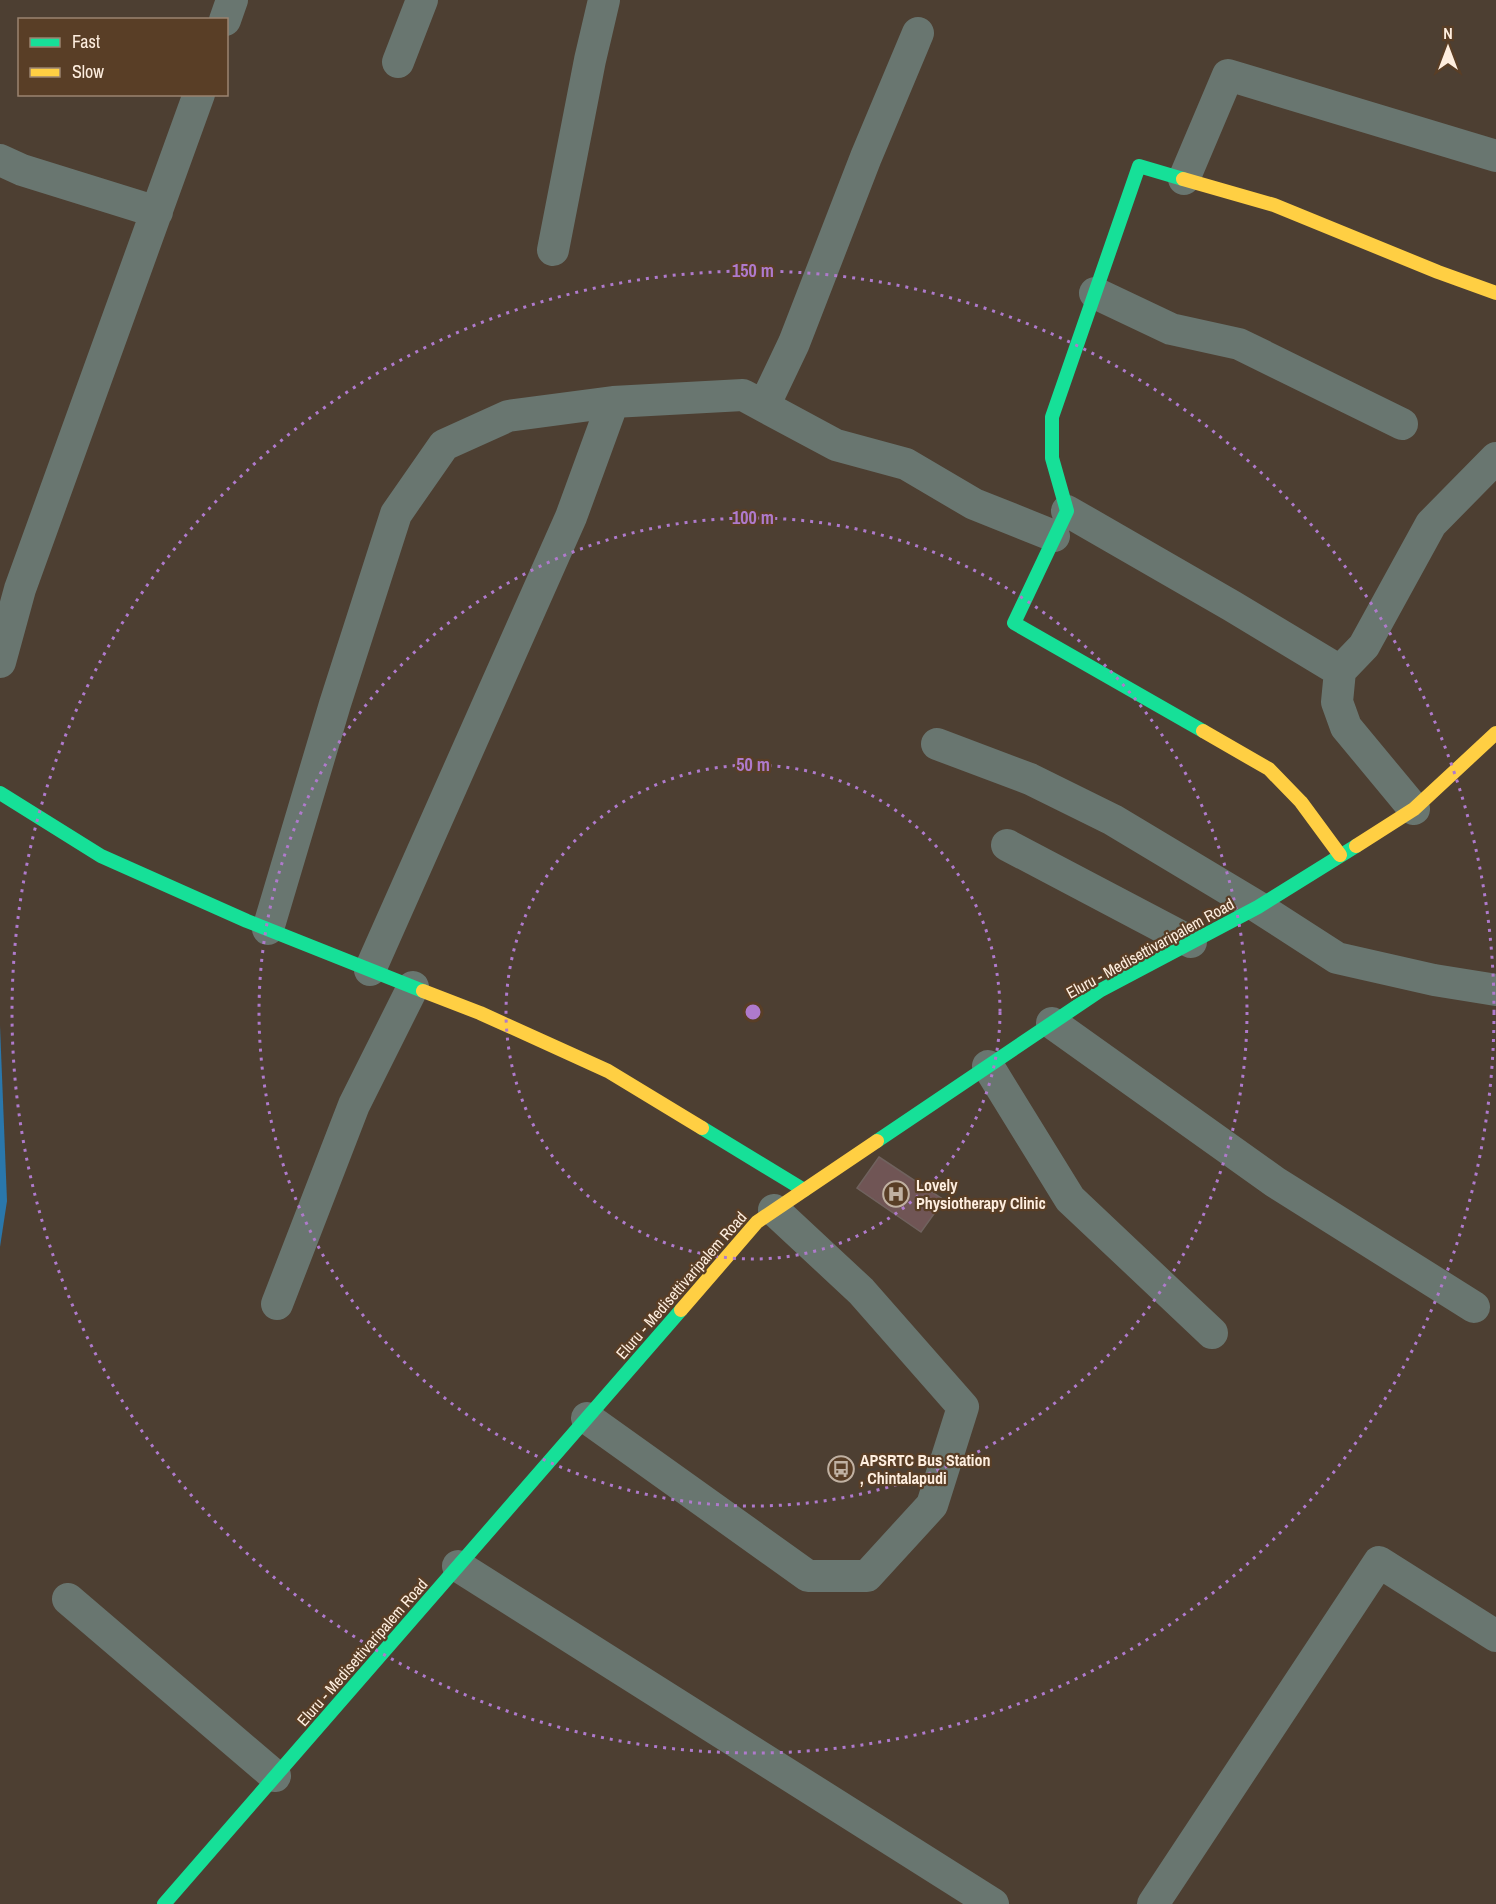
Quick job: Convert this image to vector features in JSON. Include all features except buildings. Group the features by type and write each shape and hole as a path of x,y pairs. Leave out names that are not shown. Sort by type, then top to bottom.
{"street":[{"path":"226,18 232,0"},
{"path":"398,62 423,0"},
{"path":"553,250 604,0"},
{"path":"764,406 794,343 866,158 918,33"},
{"path":"1184,179 1228,75 1496,156"},
{"path":"0,662 20,589 197,96"},
{"path":"0,160 22,170 157,212"},
{"path":"1340,855 1301,802 1269,769 1014,623 1061,523 1052,458 1052,417 1139,166 1274,204 1438,272 1496,293"},
{"path":"1095,292 1171,329 1239,344 1402,424"},
{"path":"268,929 335,704 396,514 444,445 508,416 613,402 743,395 836,445 906,464 974,504 1061,523 1340,671"},
{"path":"370,970 571,517 613,402"},
{"path":"1414,809 1346,727 1337,702 1340,671 1364,646 1431,524 1496,458"},
{"name":"Eluru - Medisettivaripalem Road","path":"164,1904 757,1222 1101,990 1258,907 1414,809 1496,733"},
{"path":"937,744 1030,779 1113,820 1258,907 1337,958 1434,980 1496,990"},
{"path":"0,794 101,856 268,929 480,1013 608,1071 804,1190"},
{"path":"1007,845 1191,942"},
{"path":"277,1304 354,1105 413,987"},
{"path":"1052,1023 1275,1182 1474,1307"},
{"path":"988,1066 1070,1199 1212,1333"},
{"path":"587,1418 808,1576 867,1576 932,1505 963,1407 861,1291 774,1210"},
{"path":"1153,1904 1379,1562 1496,1636"},
{"path":"458,1566 993,1904"},
{"path":"68,1599 275,1776"}],"water":[{"path":"0,1026 7,1201 0,1247"}],"traffic: fast":[{"path":"1183,179 1139,166 1052,417 1052,458 1067,511 1014,623 1203,731"},
{"path":"0,793 101,856 247,921 423,991"},
{"path":"877,1141 1101,990 1258,907 1356,846"},
{"path":"702,1128 804,1190"},
{"path":"164,1904 681,1310"}],"traffic: slow":[{"path":"1183,179 1274,205 1438,272 1496,293"},
{"path":"1203,731 1269,769 1301,802 1340,855"},
{"path":"1356,846 1414,809 1496,733"},
{"path":"423,991 480,1013 608,1071 702,1128"},
{"path":"681,1310 757,1222 877,1141"}],"place":[{"name":"Lovely Physiotherapy Clinic","path":"896,1194"},
{"name":"APSRTC Bus Station , Chintalapudi","path":"841,1469"}]}
